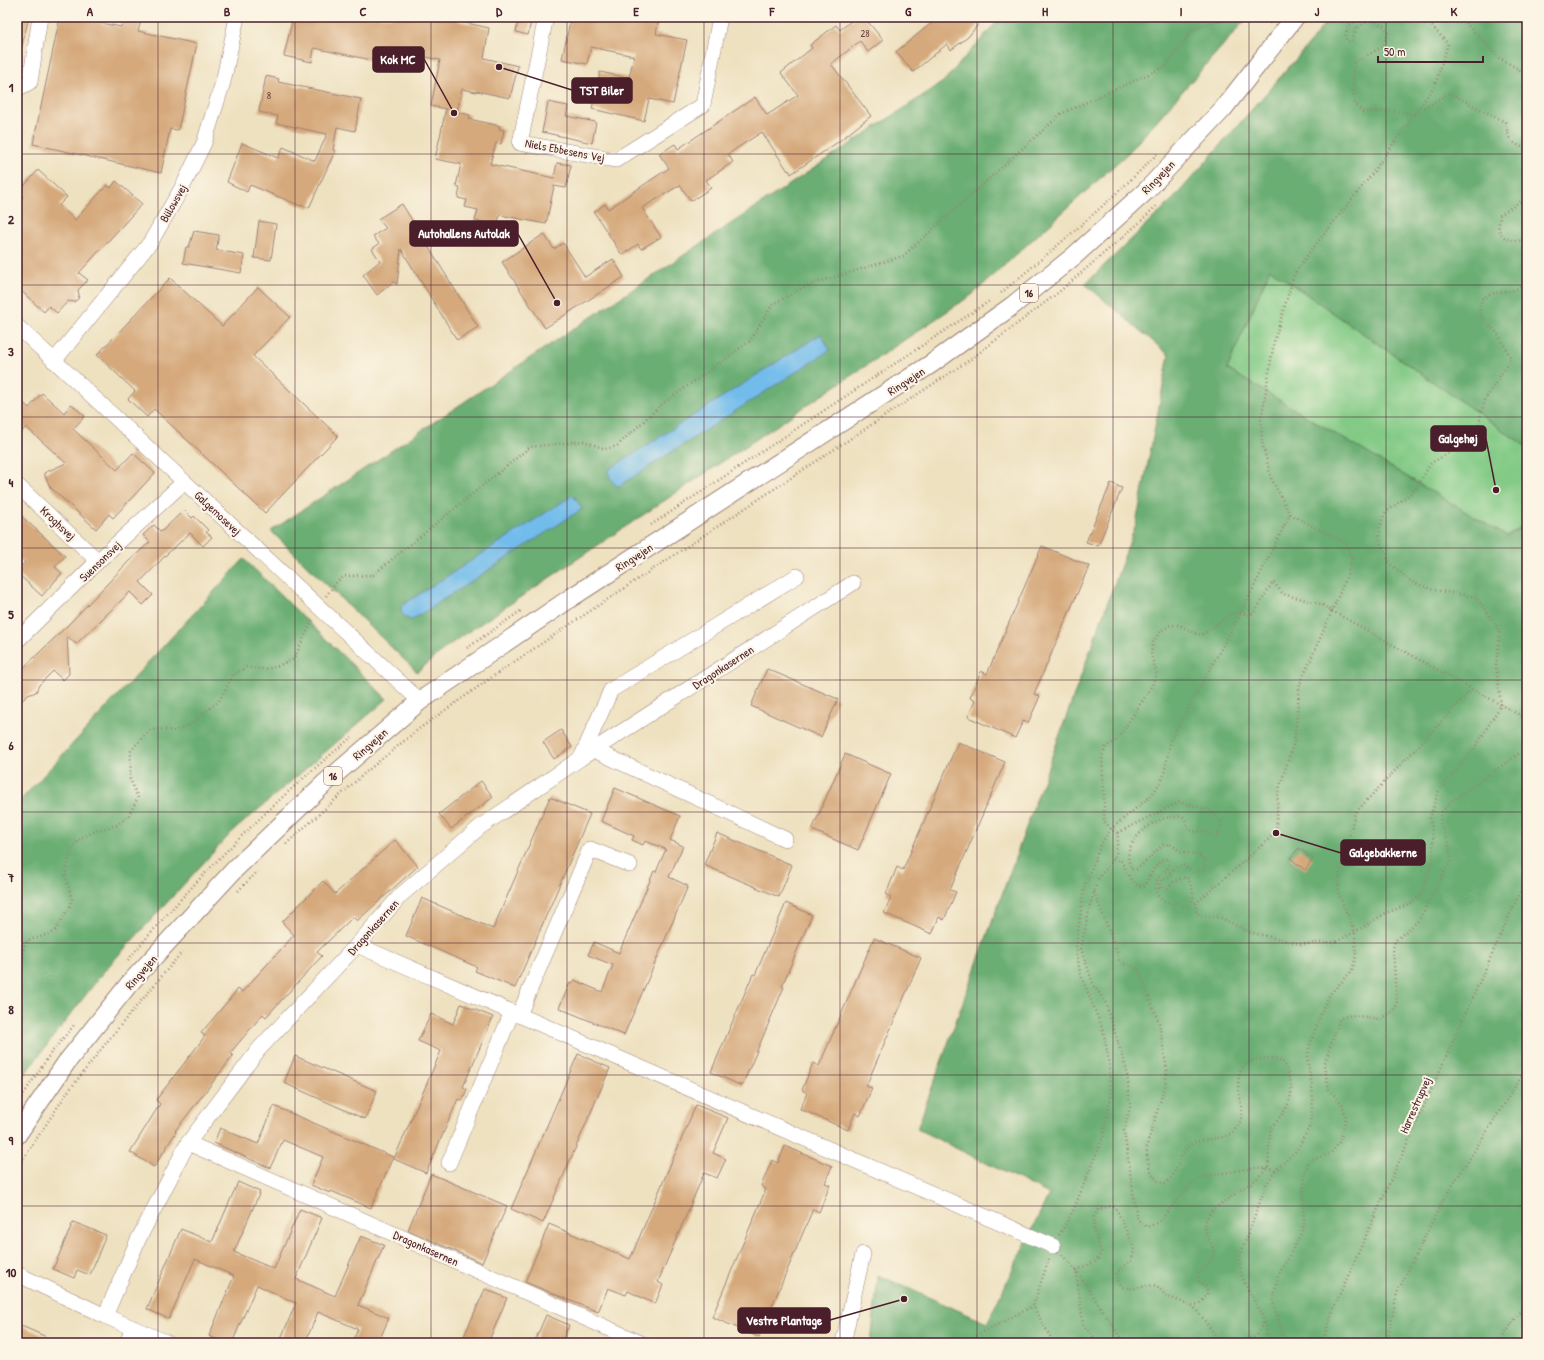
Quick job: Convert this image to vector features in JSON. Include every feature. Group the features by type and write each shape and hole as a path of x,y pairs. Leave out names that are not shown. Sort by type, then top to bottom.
{"main road":[{"name":"Ringvejen","path":"17,1135 66,1064 129,984 204,901 301,805 420,701 572,597 931,364 1012,306 1074,256 1146,191 1223,109 1293,19"}],"street":[{"path":"17,89 30,82 40,17"},
{"name":"Bülowsvej","path":"54,361 150,243 183,186 204,143 223,82 237,17"},
{"name":"Niels Ebbesens Vej","path":"546,17 520,142 616,160 703,105 720,17"},
{"name":"Galgemosevej","path":"17,326 420,701"},
{"name":"Suensonsvej","path":"17,641 98,562 184,482"},
{"name":"Kroghsvej","path":"17,485 98,562"},
{"path":"581,758 611,690 797,576"},
{"name":"Dragonkasernen","path":"105,1316 138,1240 188,1143 259,1050 357,945 401,895 480,827 581,758 852,583"},
{"path":"594,750 785,839"},
{"path":"449,1162 590,849 630,865"},
{"path":"357,945 1053,1246"},
{"name":"Dragonkasernen","path":"188,1143 641,1343"},
{"path":"843,1343 863,1254"},
{"path":"17,1274 105,1316 168,1343"},
{"path":"127,1343 133,1328"}],"path":[{"path":"1365,17 1347,27 1345,38 1346,41 1351,42 1356,28 1370,20 1383,26 1388,32 1383,46 1354,63 1353,84 1355,104 1363,112 1394,111 1414,114 1449,93 1505,122 1510,141 1527,150"},
{"path":"1424,17 1448,44 1435,85 1369,178 1308,254 1294,275 1274,342 1261,420 1262,442 1272,478 1290,514 1347,544 1352,558 1347,576 1300,684 1294,742 1278,792 1276,831 1268,840 1196,903 1196,912 1200,916 1219,917 1249,932 1301,944 1335,942 1386,913 1410,904 1422,894 1434,857 1430,818 1436,796 1440,789 1474,749 1501,705 1496,666 1500,630 1476,597 1434,590 1412,582 1390,564 1380,542 1380,527 1385,513 1415,490 1431,463 1474,442 1485,400 1511,358 1498,334 1481,316 1479,309 1482,299 1495,292 1514,291 1521,286 1527,278"},
{"path":"1460,17 1499,58 1527,74"},
{"path":"17,963 23,958 24,946 28,940 50,934 56,930 72,904 65,875 72,848 81,838 95,831 117,825 129,815 138,798 130,779 131,751 134,747 150,730 159,729 174,731 188,726 219,701 233,675 247,667 260,670 272,668 294,659 318,606 336,583 344,576 373,575 530,447 584,441 605,448 617,446 661,405 750,340 773,304 806,286 903,256 1061,114 1166,66 1192,30 1216,21 1256,19 1272,24"},
{"path":"1527,197 1500,215 1499,229 1504,237 1516,241 1527,240"},
{"path":"285,845 366,772 420,728 531,650 971,360 1059,292 1139,223 1160,201"},
{"path":"962,1343 1034,1306 1053,1246 1073,1211 1103,1137 1111,1097 1110,1061 1103,1030 1080,973 1076,946 1084,888 1101,844 1111,829 1152,795 1164,778 1171,739 1241,613 1290,514"},
{"path":"1117,832 1111,829 1104,821 1102,756 1106,747 1117,740 1150,690 1157,674 1151,655 1153,642 1162,630 1171,625 1180,625 1194,633 1202,634 1230,614 1241,613 1249,615 1254,613 1273,582 1283,594 1321,604 1472,690 1527,719"},
{"path":"1266,1343 1264,1322 1253,1296 1241,1276 1239,1263 1241,1253 1266,1185 1275,1172 1296,1151 1310,1126 1313,1100 1308,1064 1308,1051 1322,1010 1330,994 1351,972 1354,964 1356,955 1355,932 1338,892 1340,872 1355,813 1472,690"},
{"path":"1285,1343 1273,1302 1278,1276 1301,1234 1304,1223 1303,1199 1305,1174 1308,1161 1331,1153 1340,1142 1346,1118 1342,1104 1328,1089 1324,1065 1340,1018 1352,1015 1380,1019 1393,1011 1396,1005 1393,949 1395,941 1419,920 1450,860 1449,847 1440,822 1441,813 1450,802 1527,748"},
{"path":"1113,860 1121,861 1132,881 1137,886 1142,887 1161,860 1169,860 1170,866 1158,878 1156,883 1157,895 1169,903 1179,903 1185,907 1188,907 1191,905 1193,897 1190,880 1186,877 1174,881 1168,888 1160,888 1160,885 1162,879 1171,877 1170,872 1182,864 1194,873 1205,868 1206,862 1200,855 1180,852 1170,844 1163,845 1137,869 1132,869 1128,859 1129,849 1135,839 1144,830 1165,817 1182,817 1184,818 1188,829 1191,831 1202,830 1212,837 1219,835 1221,822 1210,810 1179,802 1117,832"},
{"path":"1117,832 1118,838 1116,855 1098,879 1090,905 1081,949 1094,986 1105,1001 1128,1071 1130,1107 1124,1131 1137,1219 1147,1227 1160,1222 1188,1188 1201,1177 1252,1168 1268,1168 1275,1172"},
{"path":"237,892 258,871"},
{"name":"Harrestrupvej","path":"1322,1343 1334,1307 1527,876"},
{"path":"1094,892 1117,951 1119,961 1122,964 1131,965 1139,971 1160,1023 1167,1070 1165,1086 1147,1145 1146,1155 1154,1177 1159,1183 1164,1184 1169,1182 1185,1149 1194,1143 1231,1134 1240,1124 1242,1116 1238,1084 1242,1070 1247,1062 1276,1058 1286,1064 1291,1086 1290,1105 1272,1128 1268,1168 1255,1180 1211,1211 1206,1219 1205,1230 1214,1250 1210,1262 1199,1272 1198,1280 1208,1291 1206,1297 1201,1303 1193,1306"},
{"path":"17,1168 68,1093 100,1050 149,989 185,949"},
{"path":"1386,1343 1397,1293 1442,1202 1527,1068"},
{"path":"1076,1270 1097,1261 1101,1252 1094,1230 1094,1217 1099,1209 1111,1206 1116,1208 1134,1248 1132,1260 1117,1272 1117,1280 1122,1287 1129,1289 1153,1285 1157,1286 1166,1296 1193,1306 1220,1341 1238,1342 1255,1337 1264,1322"},
{"path":"1053,1246 1076,1270 1120,1337 1126,1343"},
{"path":"1076,1270 1083,1325 1099,1343"},
{"path":"1499,1343 1527,1301"},
{"path":"1034,1306 1054,1343"}],"green space":[{"path":"1001,17 1248,17 1129,152 973,294 449,645 417,672 271,531 943,82"},
{"path":"1329,17 1527,17 1527,447 1270,269 1227,369 1506,536 1527,524 1527,1343 871,1343 878,1275 987,1323 1049,1194 917,1129 1136,524 1169,355 1085,284 1174,198 1311,42"},
{"path":"1270,269 1527,447 1527,524 1506,536 1227,369"},
{"path":"244,559 387,699 231,833 105,970 17,1084 17,804"}],"water":[{"path":"821,334 830,350 619,486 612,481 608,470"},
{"path":"573,495 582,509 412,620 404,616 401,606"}],"building":[{"path":"17,17 29,17 21,50 17,49"},
{"path":"60,17 72,17 121,27 123,17 141,21 138,31 197,44 178,130 170,129 161,173 33,144"},
{"path":"293,17 459,17 458,21 489,28 484,58 518,66 510,98 462,89 457,112 470,115 469,119 500,126 499,129 504,130 501,144 496,143 490,164 554,178 557,163 571,165 566,188 554,186 546,224 500,215 497,225 475,221 478,210 465,207 467,200 458,198 460,187 456,186 461,164 435,159 446,109 431,106 440,60 388,49 386,63 314,48 312,62 284,56"},
{"path":"519,17 532,17 528,35 516,32"},
{"path":"571,17 659,17 656,34 687,40 673,104 649,99 644,121 592,109 600,72 629,78 634,56 591,47 587,64 562,59"},
{"path":"856,17 864,17 883,40 868,52 860,41 831,64 871,116 838,142 791,174 762,132 728,154 733,162 706,180 711,188 691,201 680,185 642,208 661,237 641,249 638,244 622,255 594,212 605,204 608,209 669,168 659,154 675,144 678,149 755,97 767,115 798,95 781,73 812,48 810,45 836,25 840,30"},
{"path":"939,17 984,17 968,37 951,50 947,44 913,72 896,52"},
{"path":"266,76 279,79 278,82 361,99 355,131 337,127 333,150 335,151 309,208 250,185 247,192 227,182 242,143 278,158 283,147 315,161 327,134 276,123 278,116 259,112"},
{"path":"548,102 568,106 566,116 596,122 592,143 542,132"},
{"path":"38,170 67,197 59,205 75,220 107,185 111,188 116,181 142,204 79,273 88,280 78,290 78,299 74,302 68,301 57,313 49,306 44,312 17,287 17,203 23,197 18,193"},
{"path":"402,204 478,327 457,340 401,249 397,284 393,282 377,295 363,275 380,261 372,249 379,244 373,236 386,228 378,219"},
{"path":"259,221 276,224 271,260 254,258"},
{"path":"194,231 219,235 216,250 244,255 241,273 183,263 186,247 189,247"},
{"path":"544,234 554,249 563,243 585,277 613,259 624,277 545,328 502,262"},
{"path":"170,278 222,326 258,287 290,317 253,356 338,436 265,513 154,409 147,417 128,399 135,391 97,355"},
{"path":"42,393 64,413 71,404 85,416 73,429 117,470 133,453 155,473 113,518 109,514 96,529 50,487 44,473 66,463 26,427 17,437 17,397 29,408"},
{"path":"1111,483 1122,488 1098,546 1086,542"},
{"path":"184,510 192,518 194,516 208,530 206,532 212,537 203,546 190,533 167,554 140,582 153,595 143,605 130,592 76,644 67,636 69,674 63,680 53,671 39,685 36,692 28,695 17,705 17,674 67,626 129,561 150,542 143,535 154,525 161,532"},
{"path":"17,512 65,556 55,567 62,573 42,596 17,573 25,562 17,555"},
{"path":"1042,546 1089,566 1034,694 1040,696 1028,723 1023,721 1015,738 968,717 975,701 970,698 981,671 987,674"},
{"path":"767,669 838,699 821,737 751,706"},
{"path":"561,730 572,747 554,759 543,742"},
{"path":"958,742 1005,762 950,890 956,892 944,920 939,917 932,934 884,913 891,897 886,894 897,867 903,870"},
{"path":"845,754 891,774 858,850 812,830"},
{"path":"481,781 493,797 451,829 439,814"},
{"path":"615,788 680,816 670,840 683,846 669,877 688,886 624,1035 559,1008 570,983 572,984 574,980 602,992 613,965 588,955 594,942 619,953 654,871 656,872 666,849 645,841 643,845 632,840 634,836 601,821"},
{"path":"550,797 590,814 515,988 475,971 477,967 406,936 422,898 493,929"},
{"path":"717,833 792,865 779,897 704,865"},
{"path":"395,840 418,866 357,921 353,917 317,952 322,956 266,1017 263,1014 230,1053 233,1056 175,1131 176,1132 154,1167 130,1152 160,1104 156,1100 205,1036 201,1033 238,989 242,992 294,935 282,922 323,881 335,894"},
{"path":"1299,848 1313,859 1305,870 1290,858"},
{"path":"786,903 812,915 782,986 784,987 742,1086 711,1072 753,974 755,975"},
{"path":"874,938 921,958 866,1086 872,1088 860,1116 855,1113 848,1130 800,1109 807,1093 802,1090 813,1063 819,1066"},
{"path":"461,1004 493,1017 463,1087 467,1089 462,1101 458,1099 426,1173 394,1159 441,1051 418,1041 431,1014 453,1024"},
{"path":"578,1054 610,1068 543,1223 511,1209"},
{"path":"295,1056 377,1091 365,1119 284,1083"},
{"path":"696,1105 728,1118 713,1153 726,1159 717,1178 704,1173 658,1282 663,1285 655,1304 628,1291 626,1295 608,1288 598,1312 525,1282 549,1224 630,1259"},
{"path":"274,1106 393,1157 371,1208 331,1191 330,1193 311,1185 323,1157 283,1140 270,1168 214,1143 220,1128 258,1144"},
{"path":"785,1146 832,1166 825,1183 830,1185 819,1212 813,1209 759,1337 712,1317 766,1189 761,1186 772,1160 778,1163"},
{"path":"431,1174 507,1206 482,1263 408,1230"},
{"path":"238,1182 260,1192 234,1252 274,1269 300,1209 322,1218 296,1279 335,1296 361,1236 384,1245 358,1305 389,1318 378,1343 352,1343 358,1329 318,1312 305,1343 279,1343 296,1303 257,1285 232,1343 225,1343 209,1336 234,1276 195,1259 169,1319 147,1309 181,1229 212,1242"},
{"path":"73,1222 106,1235 90,1275 77,1270 74,1278 53,1269"},
{"path":"485,1289 507,1298 488,1343 461,1343"},
{"path":"546,1315 569,1325 561,1343 534,1343"},
{"path":"17,1324 60,1343 17,1343"}],"place":[{"name":"TST Biler","path":"499,67"},
{"name":"Kok MC","path":"454,113"},
{"name":"Autohallens Autolak","path":"557,303"},
{"name":"Galgehøj","path":"1496,490"},
{"name":"Galgebakkerne","path":"1276,833"},
{"name":"Vestre Plantage","path":"904,1299"}]}
